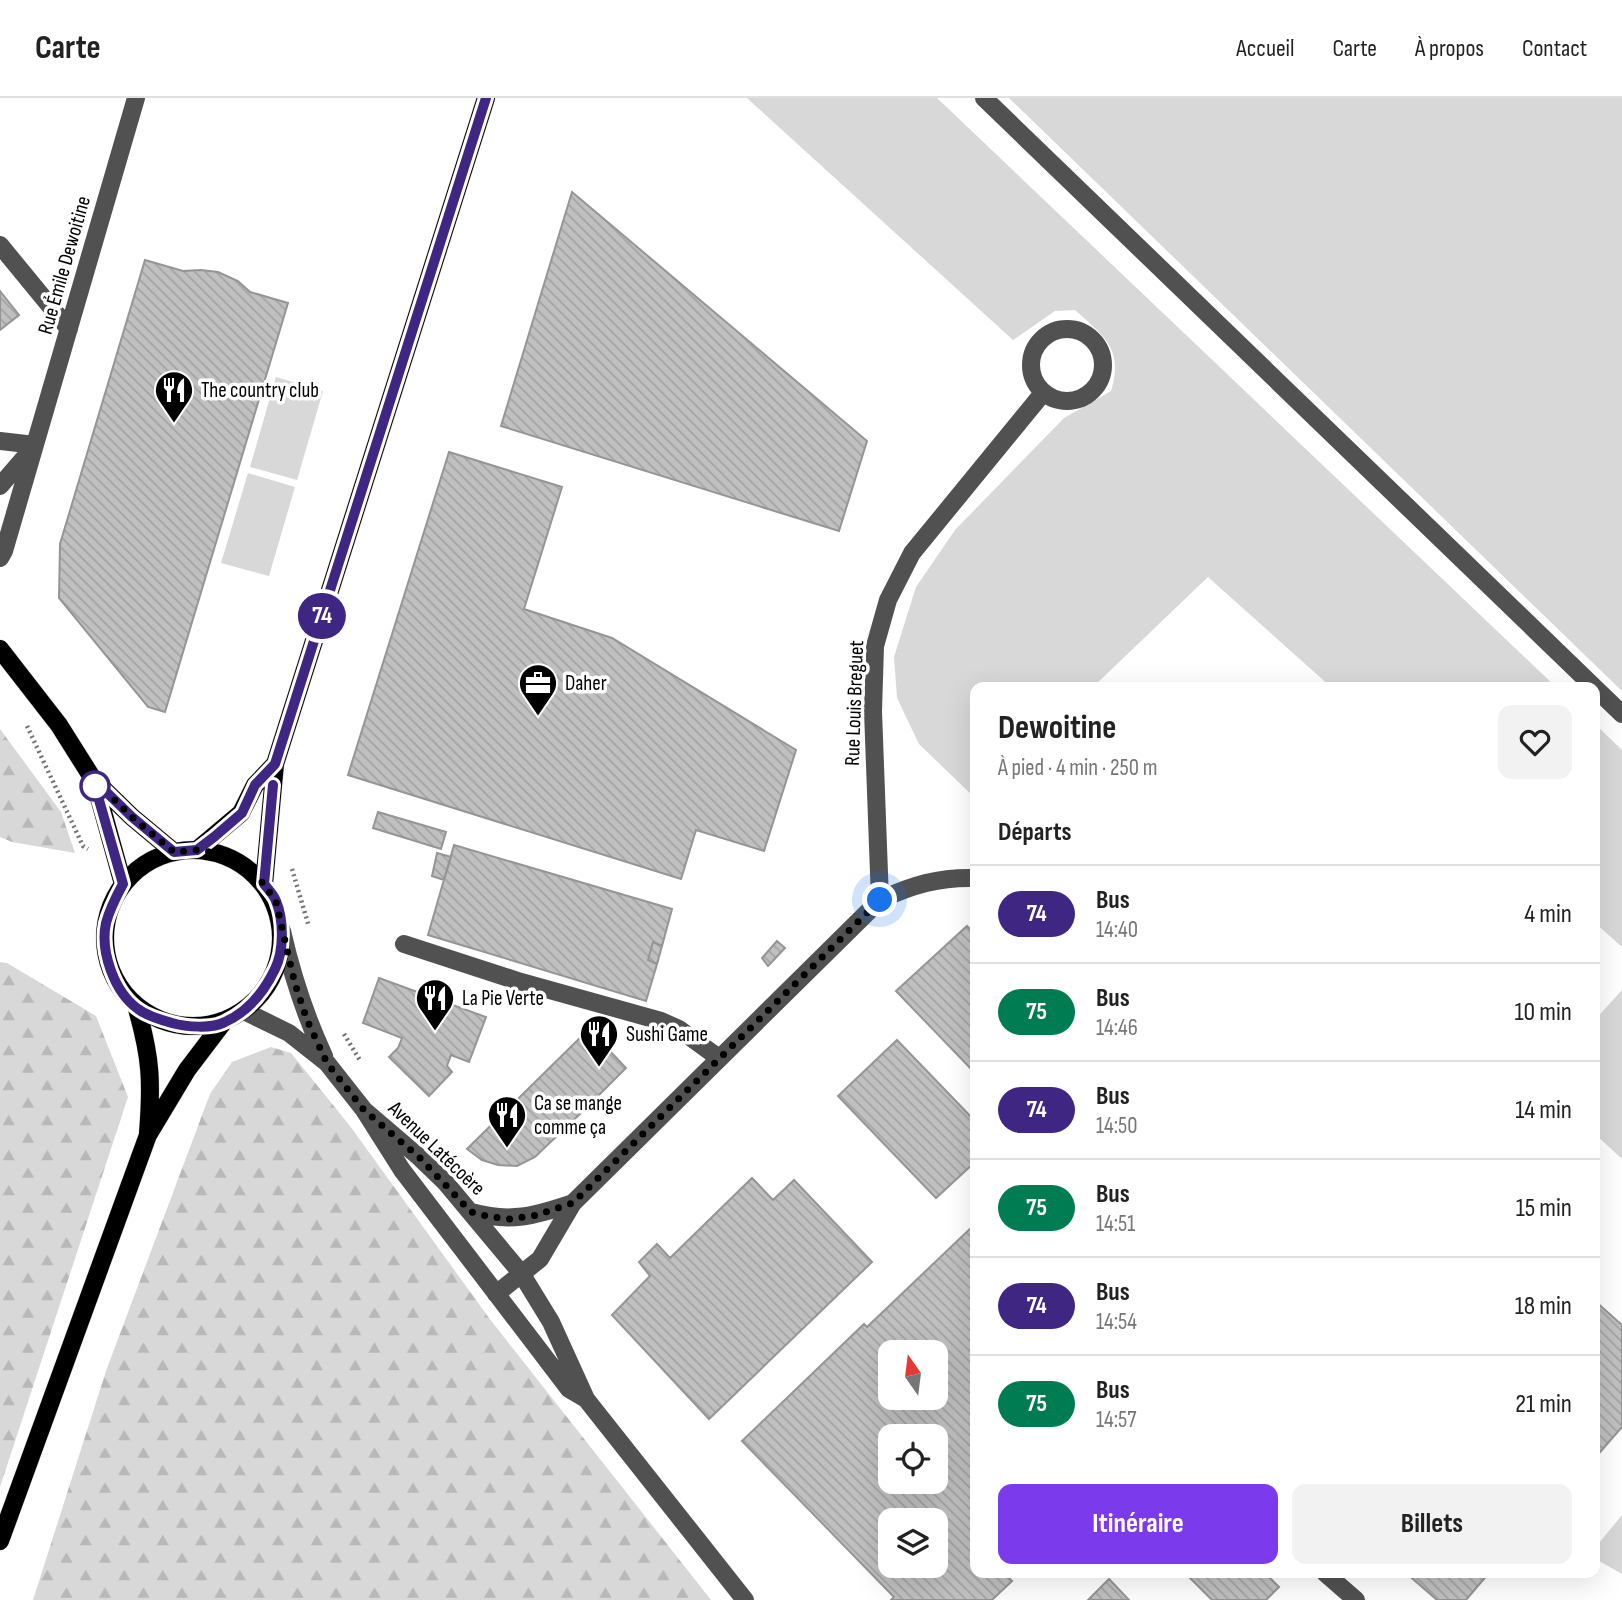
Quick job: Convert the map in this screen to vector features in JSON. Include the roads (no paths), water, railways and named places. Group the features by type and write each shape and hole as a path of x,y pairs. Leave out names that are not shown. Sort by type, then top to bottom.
{"main road":[{"path":"264,884 275,764 486,98"},
{"path":"0,649 59,725 93,779 132,817 174,852"},
{"path":"197,850 242,813 255,785 275,764"},
{"path":"93,779 123,884"},
{"path":"0,1541 148,1135 187,1070 222,1024 244,1011 266,990 279,962 282,932 276,902 264,884 245,866 222,854 197,850 174,852 146,864 123,884 112,904 105,926 105,949 111,971 122,991 137,1009 159,1020 183,1026 222,1024"},
{"path":"137,1009 151,1063 148,1135"}],"street":[{"name":"Rue Émile Dewoitine","path":"0,558 136,98"},
{"path":"984,98 1589,682"},
{"path":"0,245 69,329"},
{"path":"1060,329 1073,329 1093,340 1103,362 1094,389 1084,397 1071,401 1059,401 1043,393 1035,384 1030,366 1033,350 1041,339 1060,329"},
{"name":"Rue Louis Breguet","path":"880,900 873,698 875,646 888,600 912,553 1043,393"},
{"path":"0,442 35,445"},
{"name":"Rue Émile Dewoitine","path":"0,486 35,445"},
{"path":"1600,693 1622,714"},
{"path":"495,1294 540,1259 573,1203 880,900 927,881 970,878"},
{"name":"Avenue Latécoère","path":"282,932 307,1020 327,1063 364,1110 402,1170 495,1294 569,1389 586,1399"},
{"path":"404,944 521,982 660,1021 679,1029 719,1058"},
{"name":"Avenue Latécoère","path":"244,1011 289,1033 327,1063"},
{"name":"Avenue Latécoère","path":"364,1110 419,1157 471,1212 521,1273 551,1322 586,1399 745,1600"},
{"path":"471,1212 486,1216 533,1216 573,1203"},
{"path":"1331,1578 1356,1600"}],"place":[{"name":"The country club","path":"174,424"},
{"name":"Daher","path":"538,717"},
{"name":"La Pie Verte","path":"435,1032"},
{"name":"Sushi Game","path":"599,1068"},
{"name":"Ca se mange comme ça","path":"507,1149"}]}
